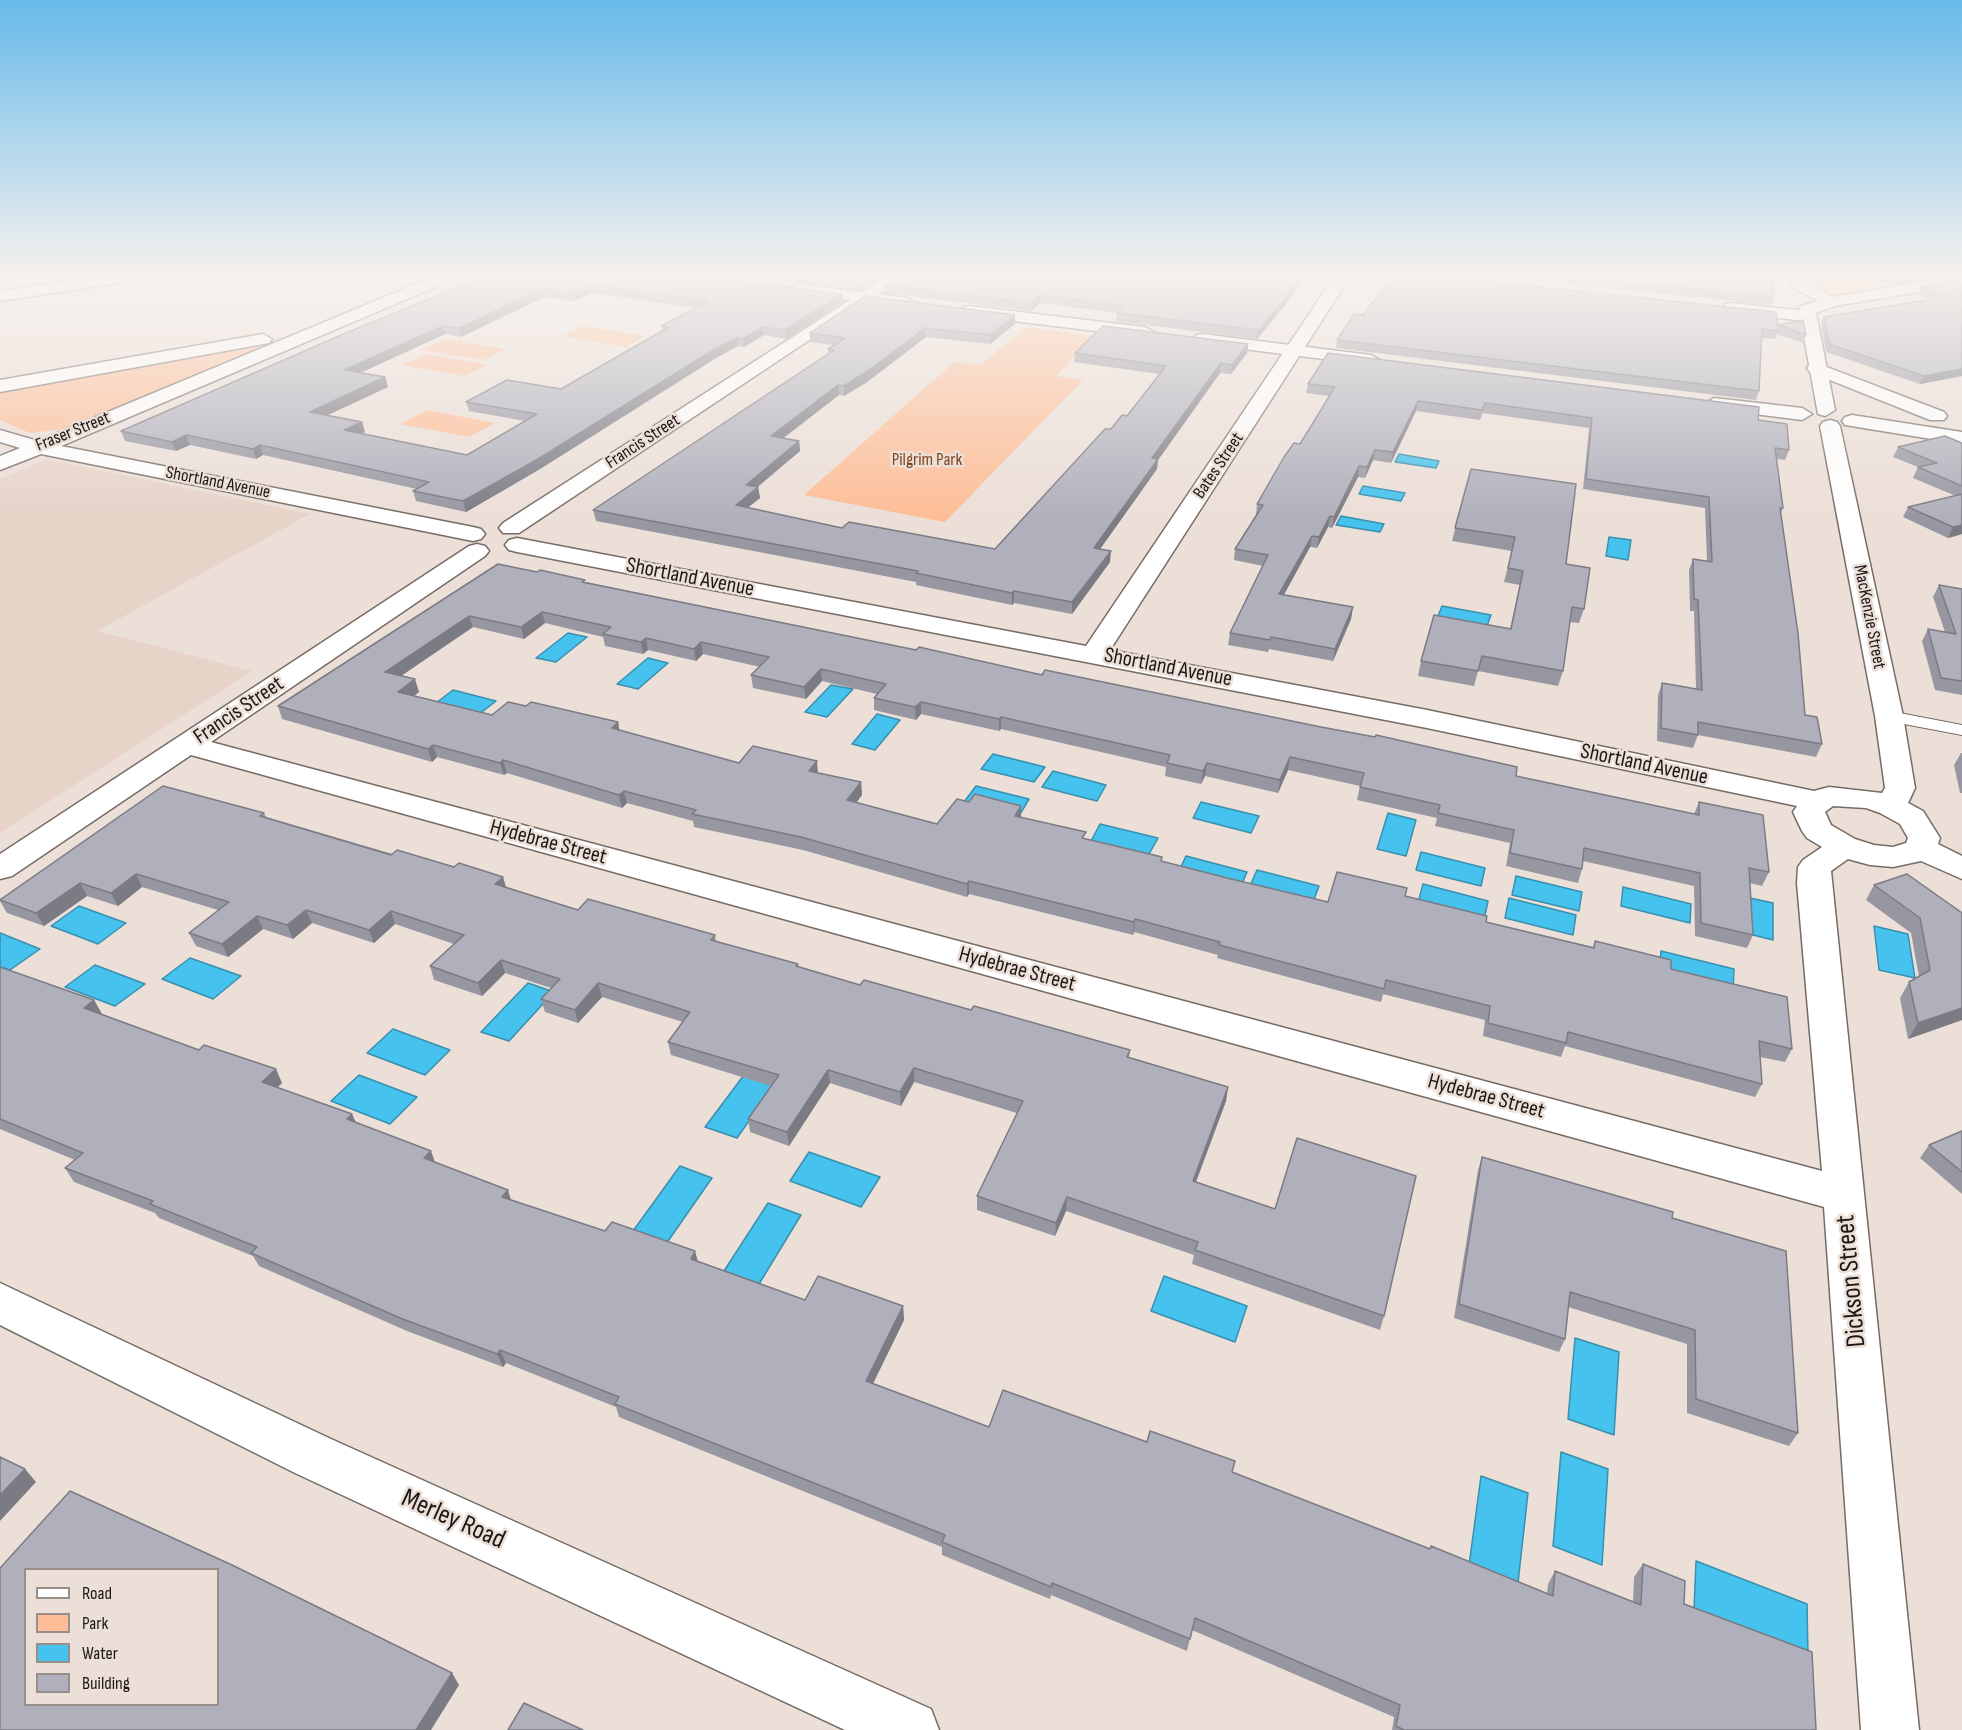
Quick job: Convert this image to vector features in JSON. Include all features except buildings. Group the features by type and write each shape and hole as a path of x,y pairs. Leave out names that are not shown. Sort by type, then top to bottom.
{"street":[{"path":"0,386 166,358"},
{"name":"Fraser Street","path":"0,464 252,358"},
{"name":"Francis Street","path":"514,536 776,358"},
{"name":"Bates Street","path":"1094,654 1292,358"},
{"path":"1349,358 1390,363"},
{"name":"MacKenzie Street","path":"1814,358 1836,419 1889,716 1900,788 1891,806"},
{"path":"1816,368 1937,416"},
{"path":"1697,401 1802,414 1811,421 1836,419 1962,438"},
{"name":"Shortland Avenue","path":"0,436 37,447 475,542"},
{"path":"475,542 502,550 514,536"},
{"name":"Shortland Avenue","path":"514,536 1427,719 1817,801"},
{"name":"Francis Street","path":"0,869 189,745 475,542"},
{"name":"Hydebrae Street","path":"189,745 1845,1195"},
{"path":"1829,796 1852,797 1891,806 1912,818 1924,838 1921,848 1910,854 1893,857 1870,855 1844,846 1818,831 1809,813 1817,801 1829,796"},
{"name":"Dickson Street","path":"1844,846 1815,867 1814,883 1845,1195 1890,1730"},
{"path":"1921,848 1962,869"},
{"name":"Merley Road","path":"0,1303 313,1456 909,1730"}],"lane":[{"path":"1889,716 1962,730"}],"shaded area":[{"path":"47,459 310,514 97,631 252,671 0,833 0,479"}],"green space":[{"path":"177,358 239,358 71,428 30,433 0,420 0,388"},
{"path":"418,358 447,358 488,365 464,376 401,365"},
{"name":"Pilgrim Park","path":"989,358 1073,358 1056,376 1083,380 945,522 804,495 954,362 980,365"},
{"path":"427,410 495,423 469,437 400,424"}],"water":[{"path":"1399,454 1439,461 1436,468 1395,462"},
{"path":"1363,486 1405,493 1401,501 1359,494"},
{"path":"1341,516 1384,524 1380,532 1336,525"},
{"path":"1609,537 1631,540 1628,560 1606,556"},
{"path":"1442,606 1491,615 1487,626 1438,616"},
{"path":"568,633 587,637 556,662 536,658"},
{"path":"648,658 668,663 638,689 617,684"},
{"path":"831,685 853,689 827,717 805,712"},
{"path":"453,690 496,701 478,715 436,703"},
{"path":"877,714 900,720 875,750 852,744"},
{"path":"993,754 1045,767 1034,782 981,769"},
{"path":"1053,771 1106,785 1097,801 1042,787"},
{"path":"976,786 1029,799 1019,816 964,802"},
{"path":"1201,802 1259,816 1251,833 1193,818"},
{"path":"1388,813 1416,820 1406,856 1377,849"},
{"path":"1100,824 1158,838 1148,856 1091,841"},
{"path":"1421,852 1485,868 1481,886 1416,870"},
{"path":"1186,856 1247,872 1239,891 1177,875"},
{"path":"1257,870 1319,886 1312,905 1249,888"},
{"path":"1516,876 1582,892 1579,911 1512,895"},
{"path":"1423,884 1488,901 1484,920 1418,903"},
{"path":"1623,887 1691,904 1690,923 1621,906"},
{"path":"1509,898 1576,915 1573,935 1505,918"},
{"path":"1750,898 1773,903 1773,940 1749,934"},
{"path":"79,906 126,923 98,944 51,926"},
{"path":"1874,926 1908,934 1915,978 1879,970"},
{"path":"0,933 40,949 10,970 0,967"},
{"path":"1661,951 1734,969 1733,991 1659,972"},
{"path":"190,958 241,976 213,999 162,979"},
{"path":"95,965 145,984 115,1006 65,987"},
{"path":"528,983 554,992 509,1041 481,1032"},
{"path":"393,1029 450,1050 425,1075 367,1053"},
{"path":"747,1071 777,1081 737,1138 705,1127"},
{"path":"359,1075 417,1097 390,1124 331,1101"},
{"path":"809,1152 880,1177 861,1207 790,1181"},
{"path":"680,1166 712,1178 666,1244 633,1231"},
{"path":"768,1203 801,1215 759,1284 724,1271"},
{"path":"1164,1276 1247,1306 1235,1342 1151,1311"},
{"path":"1575,1338 1619,1352 1614,1435 1568,1419"},
{"path":"1561,1452 1608,1469 1602,1565 1553,1546"},
{"path":"1481,1476 1528,1493 1517,1592 1468,1573"},
{"path":"1696,1561 1807,1604 1808,1655 1694,1610"}]}
